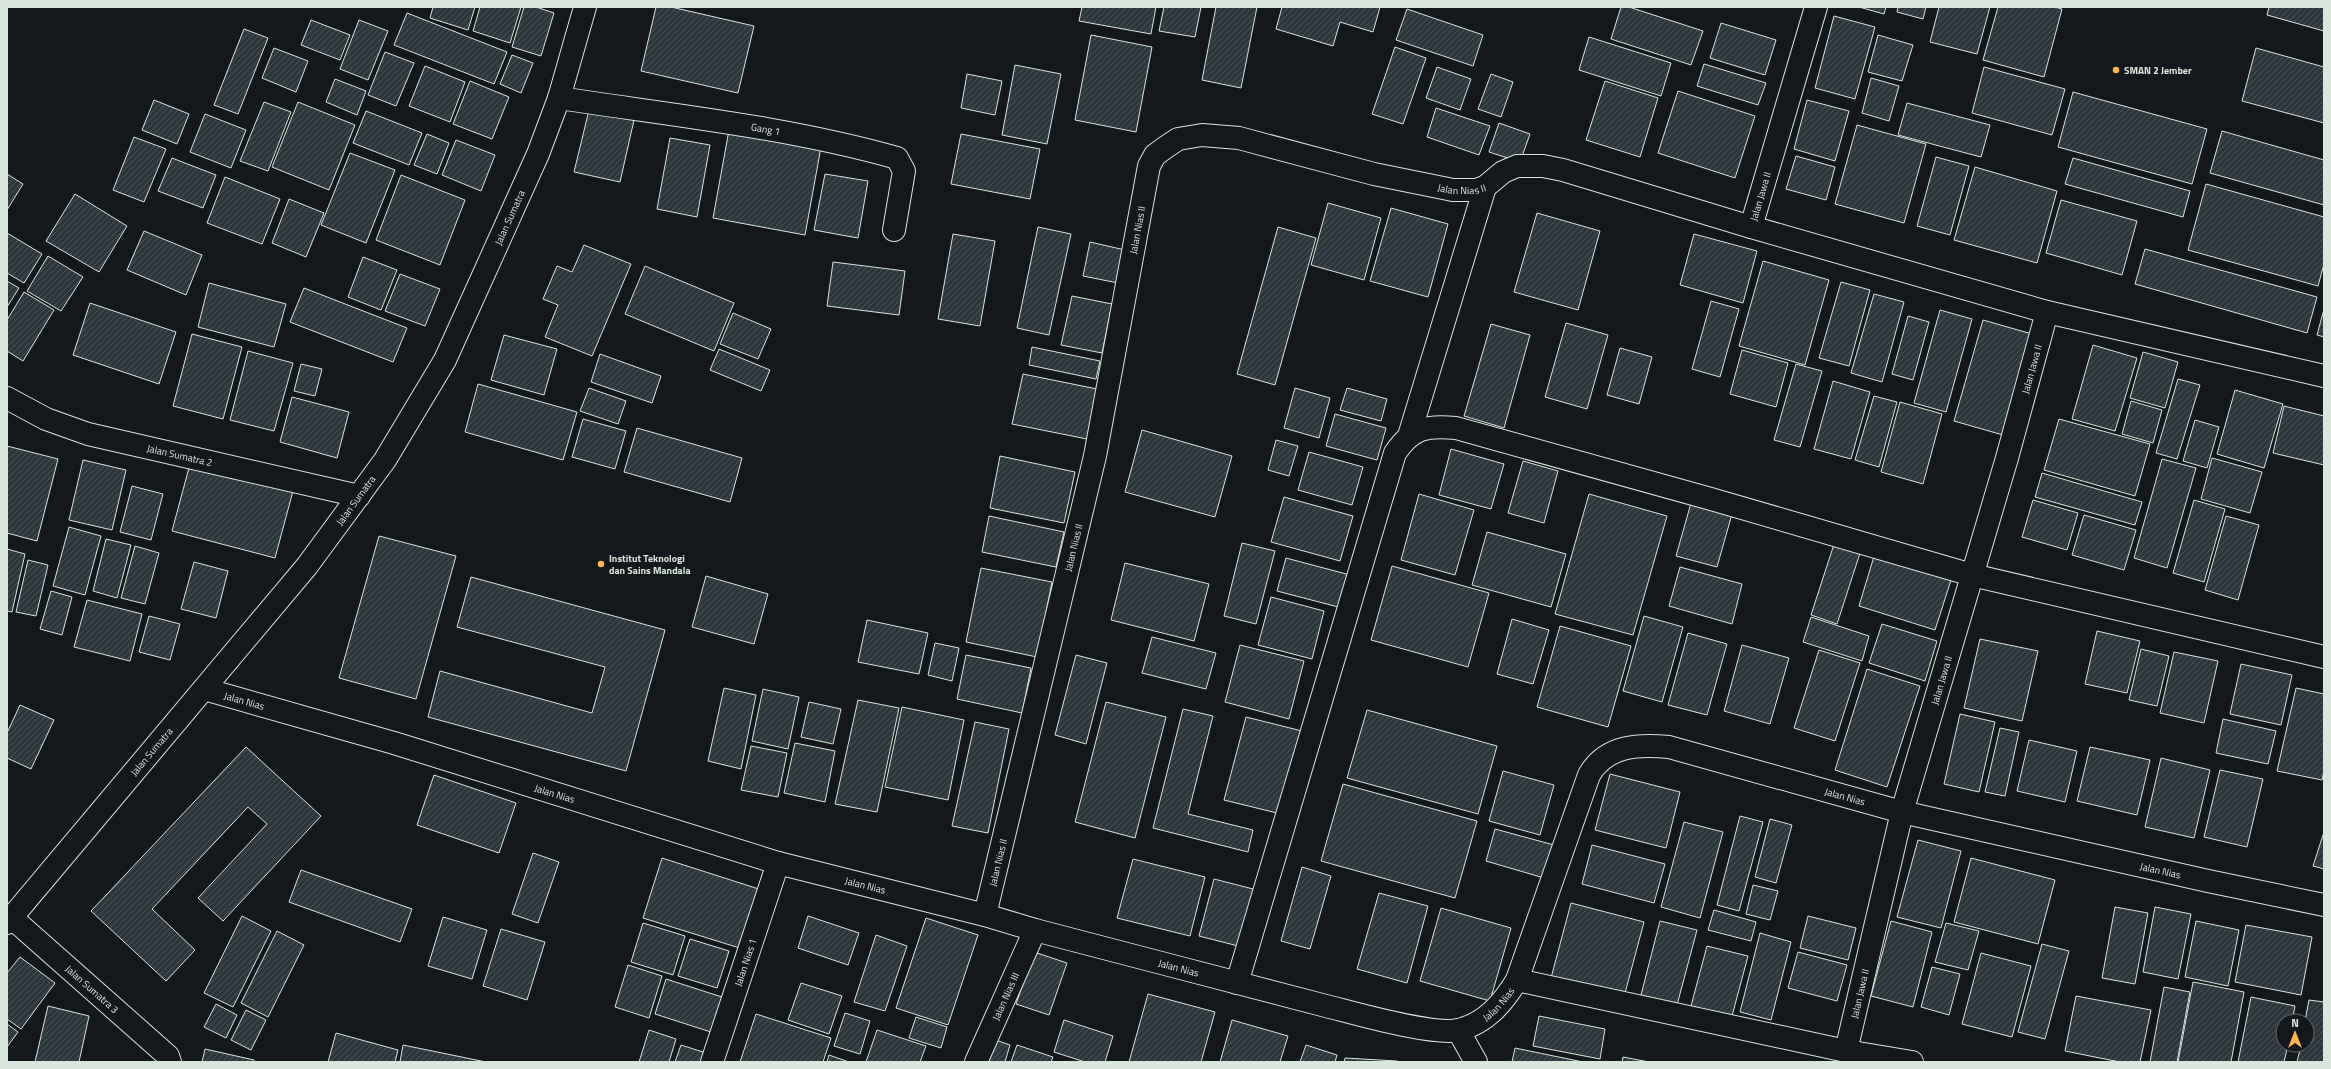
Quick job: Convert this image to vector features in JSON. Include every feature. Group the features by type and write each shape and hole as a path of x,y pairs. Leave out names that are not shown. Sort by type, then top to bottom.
{"street":[{"name":"Jalan Sumatra","path":"9,920 307,566 385,460 445,360 538,154 559,98 585,7"},
{"name":"Jalan Jawa II","path":"1816,7 1751,227 2047,312 2324,376"},
{"name":"Gang 1","path":"559,98 728,123 864,149 897,158 904,172 894,230"},
{"name":"Jalan Nias II","path":"986,915 1095,456 1148,166 1155,155 1178,139 1190,136 1216,135 1239,138 1374,174 1432,186 1466,191 1486,187 1508,169 1517,166 1543,166 1589,177 1751,227"},
{"path":"1237,983 1395,453 1409,436 1486,187"},
{"name":"Jalan Jawa II","path":"1846,1051 1902,812 2007,458 2047,312"},
{"name":"Jalan Sumatra 2","path":"7,398 46,418 88,434 359,496"},
{"path":"1409,436 1427,427 1456,428 1711,499 1972,575 2324,657"},
{"name":"Jalan Nias","path":"204,689 394,743 778,863 986,915 1035,930 1368,1017 1444,1031 1458,1030 1474,1025 1488,1016 1507,996 1517,980 1589,775 1600,759 1629,747 1651,745 1669,747 1902,812 2208,882 2324,905"},
{"name":"Jalan Nias 1","path":"712,1062 778,863"},
{"name":"Jalan Sumatra 3","path":"9,920 168,1056 170,1062"},
{"name":"Jalan Nias III","path":"976,1062 1035,930"},
{"name":"Jalan Nias","path":"1517,980 1846,1051 1912,1062"},
{"path":"1458,1030 1476,1062"}],"building":[{"path":"433,7 475,7 468,30 430,18"},
{"path":"480,7 521,7 510,43 473,31"},
{"path":"524,7 536,7 554,13 541,56 512,47"},
{"path":"656,7 671,7 754,26 738,93 641,71"},
{"path":"1082,7 1156,7 1151,34 1079,21"},
{"path":"1164,7 1201,7 1195,37 1159,31"},
{"path":"1216,7 1257,7 1241,88 1202,80"},
{"path":"1282,7 1380,7 1373,32 1340,22 1333,46 1276,29"},
{"path":"1621,7 1629,7 1703,31 1691,65 1611,39"},
{"path":"1859,7 1886,7 1884,14"},
{"path":"1898,7 1926,7 1923,19 1897,12"},
{"path":"1939,7 1990,7 1977,54 1930,42"},
{"path":"1998,7 2054,7 2062,9 2044,77 1983,60"},
{"path":"2269,7 2324,7 2324,31 2267,15"},
{"path":"1407,9 1483,35 1473,66 1396,40"},
{"path":"407,13 507,52 494,84 394,45"},
{"path":"1834,16 1875,27 1855,99 1815,88"},
{"path":"311,20 350,35 340,60 301,45"},
{"path":"359,20 388,31 368,80 340,69"},
{"path":"1721,23 1776,40 1765,75 1710,58"},
{"path":"244,29 268,38 238,114 214,105"},
{"path":"1091,35 1152,47 1136,132 1075,120"},
{"path":"1878,35 1913,45 1902,81 1868,72"},
{"path":"1589,37 1671,63 1661,96 1579,70"},
{"path":"1395,47 1426,58 1403,124 1372,114"},
{"path":"274,48 308,61 296,92 262,78"},
{"path":"2256,48 2324,67 2324,123 2242,101"},
{"path":"385,52 414,63 396,106 368,95"},
{"path":"512,55 533,63 521,93 500,84"},
{"path":"1704,64 1766,83 1758,105 1697,86"},
{"path":"1015,65 1061,74 1047,144 1002,135"},
{"path":"425,66 465,82 450,122 409,106"},
{"path":"1437,67 1471,79 1460,110 1426,98"},
{"path":"1984,67 2065,89 2052,135 1972,113"},
{"path":"967,74 1002,81 995,115 961,108"},
{"path":"1491,74 1513,82 1501,117 1478,109"},
{"path":"1871,78 1899,86 1889,121 1862,113"},
{"path":"335,79 366,91 357,115 326,102"},
{"path":"470,81 509,97 492,139 453,124"},
{"path":"1605,81 1658,98 1640,157 1586,140"},
{"path":"1678,91 1755,116 1735,178 1658,153"},
{"path":"2073,92 2207,129 2192,184 2058,147"},
{"path":"154,100 189,114 177,144 142,130"},
{"path":"1807,100 1849,111 1835,161 1794,149"},
{"path":"264,102 291,112 268,171 240,161"},
{"path":"298,102 355,125 329,190 272,167"},
{"path":"1907,103 1990,125 1981,157 1898,135"},
{"path":"1436,108 1490,126 1479,155 1427,137"},
{"path":"589,110 634,120 620,182 574,172"},
{"path":"366,111 422,133 409,165 353,143"},
{"path":"205,114 246,130 231,168 190,152"},
{"path":"1499,123 1530,134 1520,162 1489,152"},
{"path":"1857,125 1926,144 1904,223 1835,204"},
{"path":"729,130 821,147 805,235 713,218"},
{"path":"2222,131 2324,160 2324,205 2210,173"},
{"path":"427,134 449,143 437,174 414,165"},
{"path":"961,134 1040,149 1030,199 951,184"},
{"path":"134,137 166,149 144,202 113,190"},
{"path":"670,138 710,145 697,217 657,209"},
{"path":"456,140 495,155 481,191 442,175"},
{"path":"350,153 395,170 366,243 321,225"},
{"path":"1796,156 1835,167 1826,200 1786,189"},
{"path":"1936,157 1969,166 1950,235 1917,226"},
{"path":"172,158 216,175 203,208 158,191"},
{"path":"2073,158 2190,191 2183,217 2065,184"},
{"path":"1975,167 2057,191 2037,263 1954,240"},
{"path":"7,174 23,184 7,210"},
{"path":"825,174 868,181 858,238 814,230"},
{"path":"401,175 465,200 440,265 376,240"},
{"path":"225,177 280,199 262,244 207,223"},
{"path":"2206,184 2324,217 2324,264 2318,286 2188,250"},
{"path":"75,194 127,226 99,272 46,241"},
{"path":"289,199 324,213 306,257 272,243"},
{"path":"2061,200 2137,221 2122,275 2046,253"},
{"path":"1328,203 1381,218 1364,280 1311,265"},
{"path":"1391,208 1448,224 1428,297 1370,281"},
{"path":"1537,213 1600,231 1578,310 1514,292"},
{"path":"1038,227 1071,234 1049,335 1017,328"},
{"path":"1278,227 1316,238 1275,385 1237,374"},
{"path":"144,231 202,255 186,295 127,270"},
{"path":"7,233 42,254 24,283 7,273"},
{"path":"953,234 995,241 980,326 938,319"},
{"path":"1694,234 1757,251 1743,303 1680,285"},
{"path":"1090,242 1125,250 1118,283 1083,276"},
{"path":"584,245 631,264 592,356 545,337 558,305 543,299 557,266 572,272"},
{"path":"2145,249 2317,297 2307,333 2135,284"},
{"path":"48,256 83,277 61,311 27,291"},
{"path":"363,257 397,270 381,310 348,297"},
{"path":"1763,261 1829,280 1805,365 1739,346"},
{"path":"833,262 905,271 899,315 827,306"},
{"path":"645,266 734,303 714,351 625,314"},
{"path":"400,274 440,289 425,326 385,311"},
{"path":"7,281 19,288 7,307"},
{"path":"1841,282 1870,290 1849,366 1819,358"},
{"path":"209,283 286,304 274,347 198,327"},
{"path":"304,288 407,328 393,362 290,322"},
{"path":"24,292 54,310 23,361 7,351 7,320"},
{"path":"1874,294 1904,302 1882,382 1851,373"},
{"path":"1072,296 1112,304 1102,353 1061,345"},
{"path":"1711,301 1739,309 1720,377 1692,369"},
{"path":"90,303 176,332 159,384 73,355"},
{"path":"2324,309 2324,337 2317,335"},
{"path":"1940,310 1972,319 1946,412 1914,403"},
{"path":"733,313 771,329 758,359 720,344"},
{"path":"1908,316 1929,322 1913,380 1892,374"},
{"path":"1983,320 2032,334 2003,435 1954,421"},
{"path":"1566,323 1608,335 1587,409 1545,397"},
{"path":"1491,324 1530,335 1504,428 1464,416"},
{"path":"192,334 242,347 223,419 173,406"},
{"path":"504,335 557,349 544,395 491,380"},
{"path":"2093,345 2137,358 2115,431 2072,419"},
{"path":"1032,347 1100,361 1096,379 1029,365"},
{"path":"1620,348 1652,357 1639,404 1607,395"},
{"path":"719,349 770,370 761,391 710,370"},
{"path":"1742,350 1788,363 1776,407 1730,394"},
{"path":"248,351 293,363 274,431 230,420"},
{"path":"2143,352 2178,362 2165,408 2130,398"},
{"path":"600,354 661,376 652,403 591,382"},
{"path":"301,364 322,369 315,396 294,391"},
{"path":"1796,364 1822,371 1800,447 1774,440"},
{"path":"1023,374 1097,389 1087,439 1012,424"},
{"path":"2178,379 2200,385 2177,459 2156,453"},
{"path":"1833,381 1870,392 1851,459 1814,449"},
{"path":"478,384 577,412 563,460 465,432"},
{"path":"589,388 626,401 618,424 580,411"},
{"path":"1295,388 1330,398 1319,438 1284,428"},
{"path":"1347,388 1387,399 1381,421 1340,410"},
{"path":"2235,390 2283,404 2264,468 2217,454"},
{"path":"1874,396 1897,402 1879,467 1855,460"},
{"path":"292,397 349,412 337,458 280,442"},
{"path":"2131,401 2162,410 2153,443 2122,434"},
{"path":"1900,402 1942,414 1923,484 1881,472"},
{"path":"2284,406 2324,416 2324,465 2273,453"},
{"path":"1335,414 1386,428 1377,460 1326,446"},
{"path":"583,419 626,431 615,469 572,457"},
{"path":"2059,419 2150,444 2135,496 2044,470"},
{"path":"2195,420 2219,427 2207,468 2183,461"},
{"path":"637,428 742,458 730,502 624,472"},
{"path":"1142,430 1232,456 1215,517 1125,492"},
{"path":"1276,440 1298,446 1289,476 1268,470"},
{"path":"7,446 58,459 37,541 7,533"},
{"path":"1451,449 1504,464 1491,509 1439,495"},
{"path":"1309,452 1363,467 1352,505 1298,490"},
{"path":"1000,456 1075,472 1064,523 990,508"},
{"path":"2212,458 2262,472 2250,513 2201,499"},
{"path":"2162,459 2196,468 2167,568 2134,558"},
{"path":"83,460 126,470 112,530 69,520"},
{"path":"1523,461 1558,471 1544,523 1508,513"},
{"path":"190,464 293,491 275,558 172,531"},
{"path":"2042,473 2142,502 2135,525 2035,497"},
{"path":"132,486 163,494 151,540 120,532"},
{"path":"1419,494 1474,510 1455,575 1401,560"},
{"path":"1589,494 1667,516 1633,635 1555,614"},
{"path":"1284,497 1353,516 1340,561 1271,542"},
{"path":"2033,500 2078,513 2067,550 2022,537"},
{"path":"2194,500 2225,509 2204,582 2173,573"},
{"path":"1691,503 1732,514 1717,567 1676,556"},
{"path":"2084,515 2136,530 2124,570 2072,555"},
{"path":"989,516 1064,532 1056,567 982,552"},
{"path":"2226,516 2259,525 2238,600 2205,590"},
{"path":"69,527 101,536 85,595 53,586"},
{"path":"1487,532 1566,554 1551,607 1472,585"},
{"path":"379,536 456,556 416,699 339,678"},
{"path":"106,539 131,545 117,598 93,591"},
{"path":"1835,541 1861,550 1837,624 1811,615"},
{"path":"1242,543 1275,551 1256,624 1224,616"},
{"path":"135,546 159,553 145,604 121,598"},
{"path":"7,549 25,554 12,612 7,611"},
{"path":"1875,553 1952,577 1935,630 1859,606"},
{"path":"1286,558 1350,575 1342,608 1277,591"},
{"path":"28,560 48,565 36,616 16,612"},
{"path":"194,562 228,571 216,618 181,609"},
{"path":"1125,563 1209,584 1194,641 1111,620"},
{"path":"1392,566 1489,593 1468,667 1371,640"},
{"path":"1680,567 1742,584 1732,624 1669,606"},
{"path":"981,568 1052,582 1037,657 966,642"},
{"path":"706,576 768,594 754,644 692,627"},
{"path":"471,577 665,630 626,771 428,717 440,671 592,713 605,667 457,627"},
{"path":"51,591 72,597 62,635 40,629"},
{"path":"1271,597 1324,611 1312,659 1258,645"},
{"path":"87,600 142,614 130,661 74,647"},
{"path":"149,616 180,624 170,660 139,652"},
{"path":"1644,616 1683,627 1662,702 1623,691"},
{"path":"1811,617 1869,636 1862,661 1803,642"},
{"path":"1512,619 1549,630 1533,684 1497,674"},
{"path":"867,620 928,633 919,674 858,662"},
{"path":"1882,624 1937,641 1925,681 1869,663"},
{"path":"1560,626 1631,646 1608,727 1537,707"},
{"path":"2097,631 2140,641 2127,693 2085,684"},
{"path":"1688,633 1727,644 1707,715 1668,705"},
{"path":"1152,637 1216,653 1206,689 1142,673"},
{"path":"1980,639 2038,651 2022,721 1964,708"},
{"path":"935,643 959,648 952,681 928,675"},
{"path":"1240,645 1304,661 1289,719 1225,702"},
{"path":"1742,645 1789,658 1770,724 1724,711"},
{"path":"2141,649 2169,656 2157,706 2129,700"},
{"path":"1819,650 1860,663 1835,741 1794,728"},
{"path":"2174,652 2218,661 2204,723 2160,713"},
{"path":"966,655 1031,668 1022,713 957,699"},
{"path":"1076,655 1107,663 1086,744 1055,735"},
{"path":"2241,664 2292,675 2281,725 2230,714"},
{"path":"1867,669 1920,686 1887,787 1835,770"},
{"path":"724,688 756,695 741,769 708,761"},
{"path":"2296,688 2324,694 2324,771 2322,780 2277,771"},
{"path":"763,689 799,697 788,749 752,741"},
{"path":"858,700 899,708 877,812 835,804"},
{"path":"809,702 841,709 833,744 801,737"},
{"path":"1106,702 1166,717 1135,838 1075,822"},
{"path":"20,705 54,720 31,769 7,758 7,733"},
{"path":"902,707 964,720 948,800 885,787"},
{"path":"1183,709 1213,716 1188,814 1253,830 1248,852 1153,828"},
{"path":"1367,710 1497,746 1478,814 1347,778"},
{"path":"1960,714 1995,722 1979,792 1944,784"},
{"path":"1246,717 1302,731 1281,814 1224,800"},
{"path":"2223,719 2276,731 2268,764 2216,753"},
{"path":"975,722 1009,729 988,833 952,826"},
{"path":"2000,728 2019,732 2005,796 1985,792"},
{"path":"2029,740 2077,751 2065,802 2017,791"},
{"path":"795,743 835,751 825,802 784,793"},
{"path":"751,746 787,753 778,797 741,790"},
{"path":"246,747 321,816 223,921 198,898 267,824 248,807 152,909 195,950 166,981 91,911"},
{"path":"2090,747 2150,760 2137,815 2077,801"},
{"path":"2161,758 2210,770 2194,838 2145,827"},
{"path":"2220,770 2263,779 2247,847 2204,837"},
{"path":"1503,771 1554,785 1540,835 1489,821"},
{"path":"1610,774 1680,792 1666,848 1595,830"},
{"path":"434,775 516,803 499,853 417,825"},
{"path":"1343,784 1477,821 1455,898 1321,861"},
{"path":"1740,816 1763,822 1739,911 1717,905"},
{"path":"1770,819 1792,825 1776,883 1755,877"},
{"path":"1684,822 1723,832 1700,918 1661,907"},
{"path":"1495,829 1554,845 1544,878 1486,861"},
{"path":"2324,832 2324,869 2313,866"},
{"path":"1918,840 1961,851 1941,928 1897,917"},
{"path":"1592,845 1665,864 1654,903 1582,884"},
{"path":"533,853 559,862 538,923 512,914"},
{"path":"662,858 765,891 746,950 643,918"},
{"path":"1971,858 2055,880 2038,944 1954,922"},
{"path":"1133,859 1205,877 1190,936 1117,918"},
{"path":"1302,867 1331,876 1310,949 1281,941"},
{"path":"301,870 412,909 400,942 289,902"},
{"path":"1214,879 1261,891 1246,948 1199,936"},
{"path":"1753,885 1778,891 1770,920 1746,914"},
{"path":"1379,893 1428,906 1407,983 1357,969"},
{"path":"1571,903 1644,922 1624,997 1551,978"},
{"path":"2115,907 2148,913 2135,984 2102,978"},
{"path":"2155,907 2191,914 2178,979 2143,972"},
{"path":"1441,908 1511,928 1490,1001 1420,981"},
{"path":"1714,910 1756,922 1751,941 1708,930"},
{"path":"242,916 271,931 233,1007 204,993"},
{"path":"808,916 859,933 848,965 798,948"},
{"path":"1808,916 1856,928 1848,960 1800,948"},
{"path":"443,917 487,930 472,979 428,966"},
{"path":"926,918 978,935 948,1025 896,1008"},
{"path":"1660,921 1697,930 1677,1005 1641,995"},
{"path":"1891,921 1932,932 1913,1007 1871,996"},
{"path":"2196,921 2239,930 2228,986 2185,977"},
{"path":"643,923 685,936 673,975 631,962"},
{"path":"1946,923 1979,931 1968,970 1935,962"},
{"path":"2246,925 2312,937 2301,995 2235,982"},
{"path":"501,929 545,942 527,1000 483,986"},
{"path":"277,931 304,945 268,1017 241,1003"},
{"path":"1760,933 1791,942 1771,1020 1740,1012"},
{"path":"876,935 907,946 885,1011 854,1002"},
{"path":"690,939 729,951 717,988 678,976"},
{"path":"2042,944 2069,951 2045,1039 2018,1032"},
{"path":"1707,946 1748,956 1732,1016 1691,1006"},
{"path":"1034,952 1067,963 1049,1015 1016,1004"},
{"path":"1798,952 1847,965 1837,1001 1788,988"},
{"path":"1981,953 2031,966 2012,1037 1962,1024"},
{"path":"20,957 55,983 21,1029 7,1019 7,973"},
{"path":"628,965 662,976 649,1018 615,1007"},
{"path":"1932,967 1960,974 1949,1015 1921,1007"},
{"path":"666,979 725,998 714,1033 655,1014"},
{"path":"2193,982 2244,992 2231,1062 2178,1062"},
{"path":"801,983 842,996 829,1034 788,1020"},
{"path":"2164,987 2190,992 2177,1062 2150,1062"},
{"path":"1148,994 1215,1012 1201,1062 1129,1062"},
{"path":"2076,996 2151,1010 2140,1062 2120,1062 2065,1051"},
{"path":"2251,997 2295,1006 2294,1013 2275,1013 2275,1053 2286,1053 2284,1062 2238,1062"},
{"path":"2309,1000 2324,1002 2324,1062 2297,1062 2299,1053 2315,1053 2315,1013 2307,1013"},
{"path":"216,1004 237,1015 226,1038 204,1027"},
{"path":"48,1006 89,1016 79,1062 35,1062"},
{"path":"246,1010 266,1020 251,1050 231,1040"},
{"path":"845,1013 870,1021 860,1054 834,1046"},
{"path":"756,1014 831,1038 823,1062 740,1062"},
{"path":"1539,1016 1605,1029 1600,1059 1533,1046"},
{"path":"916,1017 947,1027 941,1048 909,1038"},
{"path":"1064,1020 1113,1036 1105,1062 1085,1062 1054,1052"},
{"path":"1232,1020 1288,1036 1280,1062 1220,1062"},
{"path":"7,1024 18,1032 7,1047"},
{"path":"649,1030 676,1039 669,1062 639,1062"},
{"path":"877,1030 926,1046 920,1062 866,1062"},
{"path":"336,1033 398,1050 395,1062 328,1062"},
{"path":"990,1038 1010,1045 1005,1062 982,1062"},
{"path":"403,1045 486,1062 400,1062"},
{"path":"681,1045 706,1053 703,1062 675,1062"},
{"path":"1017,1045 1053,1057 1051,1062 1011,1062"},
{"path":"1306,1045 1337,1055 1335,1062 1300,1062"},
{"path":"1515,1048 1583,1062 1512,1062"},
{"path":"205,1049 254,1060 253,1062 202,1062"},
{"path":"829,1055 849,1062 827,1062"},
{"path":"1623,1057 1649,1062 1622,1062"},
{"path":"1345,1058 1397,1061 1397,1062 1344,1062"}],"place":[{"name":"SMAN 2 Jember","path":"2116,70"},
{"name":"Institut Teknologi dan Sains Mandala","path":"601,564"}]}
